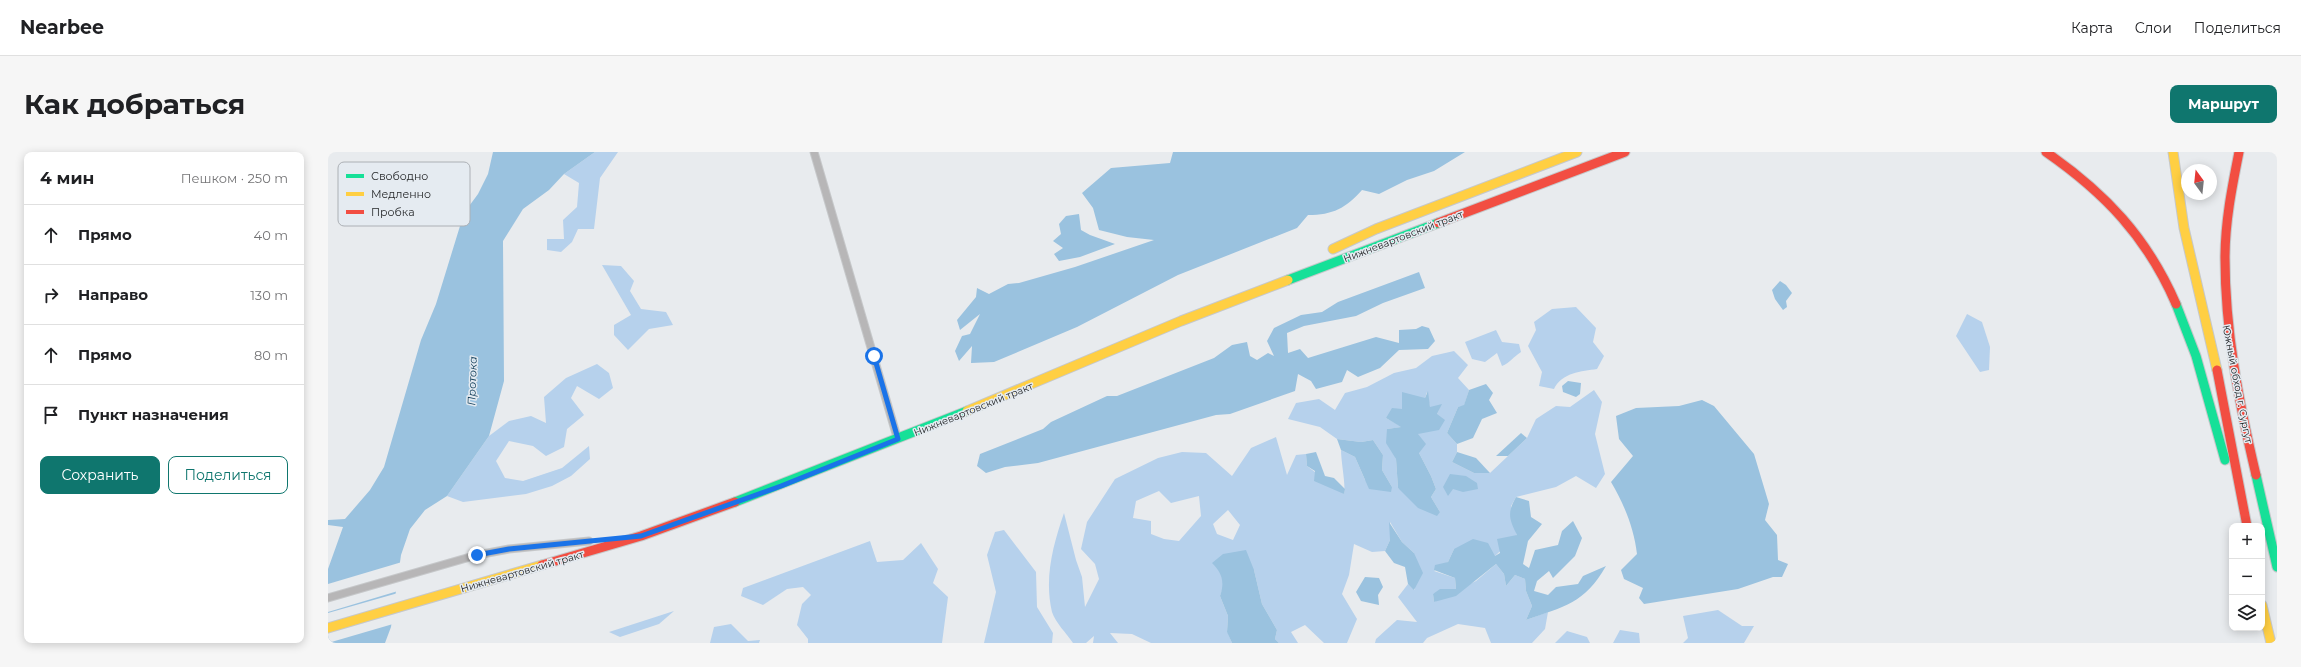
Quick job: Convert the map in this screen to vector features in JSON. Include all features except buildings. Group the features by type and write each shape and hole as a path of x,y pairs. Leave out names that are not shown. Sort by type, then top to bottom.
{"main road":[{"name":"Нижневартовский тракт","path":"1321,254 1376,229 1577,152"},
{"name":"Нижневартовский тракт","path":"328,628 641,536 781,486 1003,397 1181,321 1625,152"},
{"path":"2046,152 2077,174 2108,202 2135,233 2173,297 2192,342 2206,384 2241,523"},
{"name":"Южный обход г. Сургут","path":"2173,152 2180,204 2190,256 2213,354 2246,523"},
{"name":"Южный обход г. Сургут","path":"2239,152 2232,178 2225,222 2223,286 2227,330 2235,376 2277,567"},
{"name":"Нижневартовский тракт","path":"1181,321 1287,270"},
{"name":"Южный обход г. Сургут","path":"2213,354 2277,575"},
{"path":"2265,618 2271,643"}],"lane":[{"path":"814,152 898,439"},
{"path":"328,598 448,562 509,549 641,536"}],"shaded area":[{"path":"595,152 618,152 600,178 594,229 578,229 572,242 561,252 547,250 547,239 564,239 563,220 577,207 579,183 564,174"},
{"path":"602,265 621,266 634,281 630,291 641,309 666,312 673,325 649,329 628,350 614,335 614,325 631,315"},
{"path":"1576,307 1596,328 1593,342 1604,356 1597,369 1567,376 1557,384 1554,389 1539,386 1542,372 1528,346 1536,330 1534,322 1552,309"},
{"path":"1967,314 1982,322 1990,347 1989,370 1980,372 1956,336"},
{"path":"1496,330 1502,342 1519,344 1521,352 1502,366 1497,353 1485,362 1472,359 1465,342"},
{"path":"1454,351 1468,365 1458,378 1469,390 1464,406 1458,407 1447,433 1457,444 1457,452 1452,462 1474,473 1490,473 1527,438 1536,419 1556,406 1570,407 1594,390 1602,402 1595,434 1605,474 1596,488 1576,476 1556,487 1516,497 1511,506 1517,535 1495,556 1454,549 1448,562 1434,571 1455,578 1456,589 1433,594 1434,602 1476,581 1496,564 1504,574 1506,586 1515,575 1525,579 1526,591 1532,606 1526,620 1548,612 1545,629 1532,643 1491,643 1485,628 1458,624 1427,638 1423,643 1375,643 1376,639 1397,620 1417,622 1398,597 1408,584 1415,590 1414,553 1402,542 1390,522 1390,540 1385,551 1372,552 1354,544 1349,575 1342,594 1357,619 1347,643 1324,643 1305,625 1291,632 1298,643 1279,643 1275,639 1277,630 1262,604 1254,570 1220,571 1224,585 1220,596 1228,616 1227,631 1232,643 1151,643 1132,634 1110,633 1118,643 1093,643 1094,636 1086,643 1073,643 1058,624 1052,612 1049,574 1053,549 1064,513 1082,577 1085,607 1099,579 1095,564 1081,549 1087,522 1115,479 1158,458 1182,452 1206,453 1232,476 1251,448 1276,437 1287,475 1296,455 1306,454 1307,466 1344,494 1341,450 1355,457 1365,480 1392,487 1382,470 1383,455 1373,440 1361,442 1337,439 1320,427 1288,419 1296,403 1319,399 1335,410 1345,393 1367,387 1394,373 1416,368 1432,356","holes":["1427,392 1430,408 1441,405 1437,414 1418,434 1419,453 1436,489 1431,497 1440,512 1398,488 1396,459 1387,429 1402,427 1386,418 1425,398","1159,491 1171,503 1199,496 1201,516 1179,541 1164,539 1151,534 1151,521 1133,518 1136,501","1228,510 1240,525 1233,540 1217,534 1213,524"]},
{"path":"597,364 609,373 613,388 599,399 577,386 571,398 584,415 567,429 564,447 546,456 533,446 509,441 496,461 505,478 523,481 562,468 589,446 590,459 571,476 552,486 526,494 463,502 447,496 489,436 509,421 531,416 546,423 544,397 566,378"},
{"path":"1004,530 1036,572 1037,607 1053,633 1052,643 984,643 996,592 987,555 995,532"},
{"path":"870,541 877,562 903,560 921,543 938,569 933,583 948,597 942,643 808,643 808,639 797,625 802,604 811,595 803,587 787,589 763,605 741,596 743,588"},
{"path":"1718,610 1742,626 1754,626 1744,643 1683,643 1688,638 1683,616"},
{"path":"674,611 659,624 620,637 609,632"},
{"path":"731,624 748,641 760,640 759,643 710,643 714,627"},
{"path":"1620,630 1639,633 1640,643 1613,643"},
{"path":"1567,631 1587,637 1590,643 1555,643"}],"water":[{"name":"Протока","path":"493,152 595,152 564,174 549,190 523,209 503,241 504,381 489,436 447,496 425,510 410,529 401,555 391,627 385,643 328,643 328,569 343,527 328,525 328,520 345,519 370,490 384,467 421,340 436,304 460,226 470,226 470,205 478,194 488,174"},
{"path":"1173,152 1465,152 1434,171 1407,180 1379,194 1362,190 1350,202 1332,212 1308,215 1297,228 1178,275 1077,327 994,362 971,363 972,346 959,361 955,351 962,336 970,334 980,314 960,330 957,320 976,297 977,288 989,294 1008,284 1019,283 1075,267 1154,240 1127,237 1099,230 1093,208 1082,193 1111,168 1170,163"},
{"path":"1079,214 1081,230 1115,244 1080,257 1059,261 1054,254 1063,248 1053,241 1061,234 1059,224 1066,216"},
{"path":"1419,272 1425,288 1383,303 1356,316 1304,326 1287,333 1288,353 1300,349 1308,358 1376,337 1399,343 1399,330 1416,329 1422,326 1429,328 1435,341 1428,349 1399,350 1380,368 1358,377 1347,370 1342,382 1316,389 1311,381 1298,374 1295,391 1230,414 1216,415 1038,463 1005,467 986,473 977,466 980,454 1043,429 1051,422 1107,396 1117,396 1214,358 1232,345 1247,342 1250,356 1257,360 1268,353 1274,356 1267,341 1274,328 1301,315 1322,312 1338,302"},
{"path":"1780,281 1786,285 1792,293 1786,301 1787,307 1783,310 1775,299 1772,290"},
{"path":"1568,381 1581,383 1580,394 1576,397 1563,392 1562,386"},
{"path":"1486,384 1493,393 1489,400 1497,413 1482,419 1473,438 1457,444 1447,433 1458,407 1464,405 1469,390"},
{"path":"1428,391 1430,407 1442,404 1437,414 1445,420 1439,430 1418,434 1426,444 1419,453 1436,489 1431,497 1440,512 1437,516 1418,508 1398,488 1396,459 1386,443 1387,429 1401,427 1386,418 1392,408 1402,409 1402,392 1425,398"},
{"path":"1702,400 1714,406 1754,454 1769,504 1765,520 1777,535 1778,560 1788,564 1782,577 1773,577 1738,589 1644,604 1639,598 1643,588 1624,579 1621,570 1637,554 1634,535 1628,516 1611,482 1633,456 1619,439 1616,416 1636,408 1679,406"},
{"path":"1521,433 1527,438 1508,456 1496,456"},
{"path":"1337,439 1361,442 1373,440 1383,455 1382,470 1392,487 1391,492 1369,489 1355,457 1341,450"},
{"path":"1316,452 1325,476 1334,478 1345,489 1344,494 1314,481 1315,471 1307,466 1306,454"},
{"path":"1457,452 1476,458 1490,473 1474,473 1452,462"},
{"path":"1450,474 1466,476 1477,483 1478,489 1463,492 1453,489 1448,496 1443,487"},
{"path":"1516,497 1529,501 1531,517 1542,524 1528,541 1523,564 1529,568 1535,550 1558,545 1562,531 1573,521 1582,538 1575,556 1553,578 1549,571 1537,581 1534,591 1548,595 1556,587 1578,584 1583,576 1606,566 1598,579 1581,596 1572,602 1563,607 1526,620 1532,606 1526,591 1525,579 1515,575 1506,586 1504,574 1496,564 1456,596 1434,602 1433,594 1440,589 1456,589 1455,578 1434,570 1435,565 1448,562 1454,549 1473,539 1488,543 1495,556 1500,553 1497,539 1517,535 1512,525 1510,516 1511,507"},
{"path":"1389,522 1402,542 1414,553 1423,573 1414,590 1408,584 1405,567 1394,563 1385,551 1390,540"},
{"path":"1246,550 1254,570 1262,604 1277,630 1275,639 1279,643 1232,643 1227,632 1228,616 1220,596 1222,591 1222,578 1212,563 1223,554"},
{"path":"1365,577 1379,578 1383,587 1378,595 1379,605 1361,601 1356,592"}],"pier":[{"path":"402,562 398,591 328,612 328,584"},
{"path":"398,593 393,624 328,643 328,613"}],"traffic: fast":[{"path":"1288,280 1438,223"},
{"path":"2176,304 2196,356 2225,460"},
{"path":"735,502 967,411"},
{"path":"2256,475 2277,567"}],"traffic: slow":[{"path":"1333,249 1376,229 1577,152"},
{"path":"2173,152 2184,228 2217,370"},
{"path":"967,411 1181,321 1288,280"},
{"path":"328,628 542,565"},
{"path":"2265,618 2271,643"}],"traffic: jam":[{"path":"1438,223 1625,152"},
{"path":"2046,152 2087,184 2122,218 2138,237 2152,258 2165,280 2176,304"},
{"path":"2239,152 2231,191 2226,231 2225,258 2227,313 2234,367 2256,475"},
{"path":"2217,370 2246,523"},
{"path":"542,565 641,536 735,502"}],"route":[{"path":"477,555 509,549 641,536 781,486 898,439 874,356"}]}
